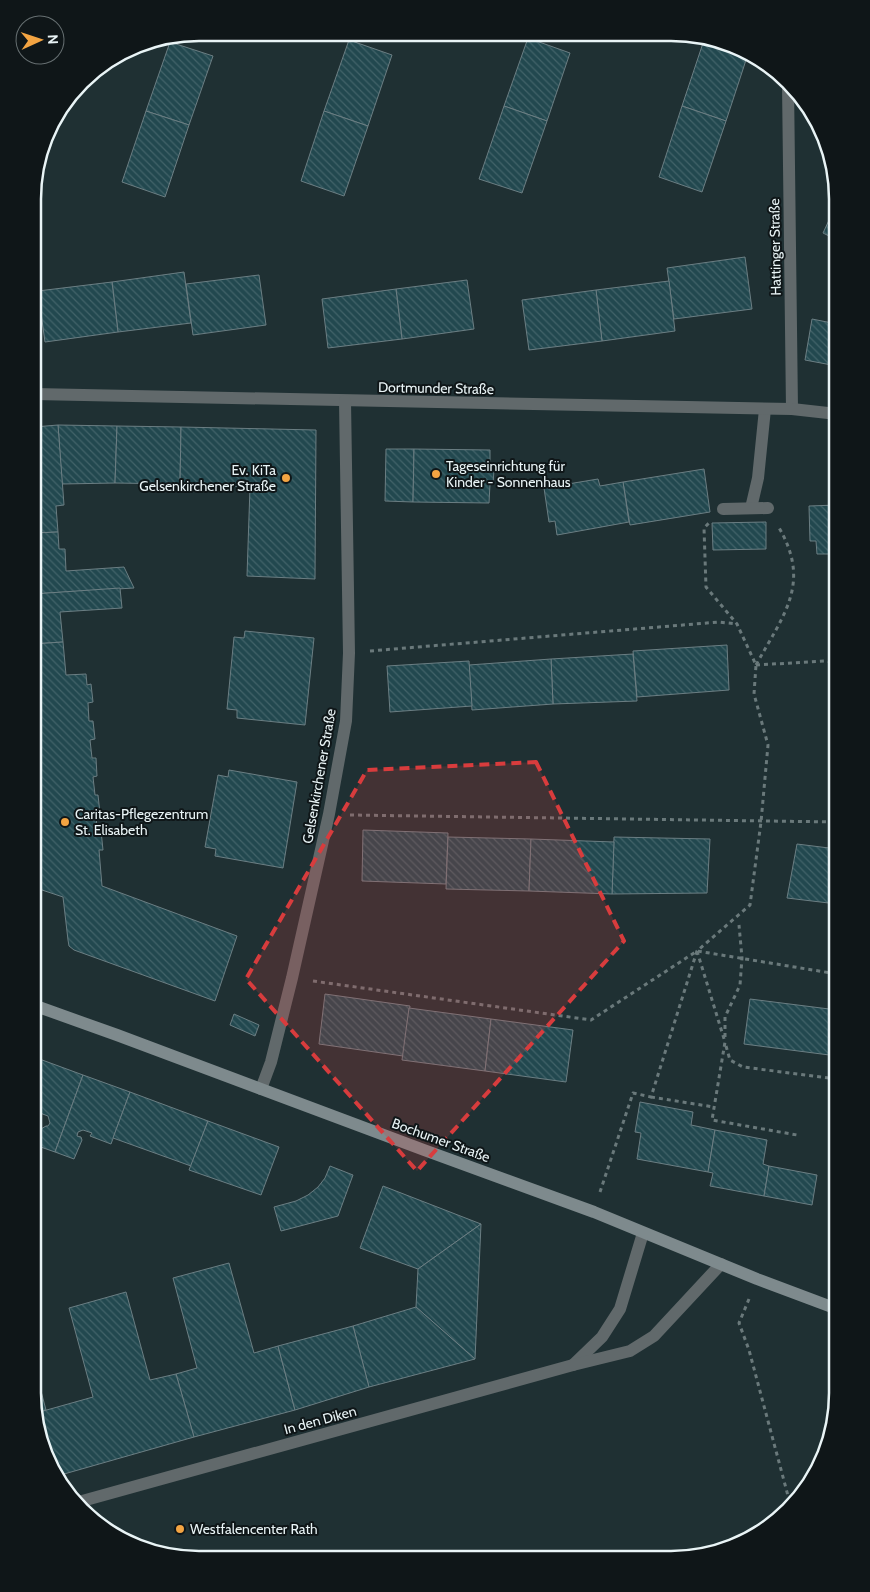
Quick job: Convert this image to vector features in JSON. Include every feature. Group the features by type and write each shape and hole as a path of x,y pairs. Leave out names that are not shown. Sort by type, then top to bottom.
{"street":[{"name":"Hattinger Straße","path":"788,93 792,409"},
{"name":"Dortmunder Straße","path":"41,394 792,409 829,413"},
{"name":"Gelsenkirchener Straße","path":"261,1089 271,1062 292,978 329,814 346,721 349,653 345,401"},
{"path":"751,508 758,478 765,409"},
{"path":"722,509 768,508"},
{"name":"Bochumer Straße","path":"41,1008 117,1034 594,1212 757,1279 828,1305"},
{"name":"In den Diken","path":"573,1365 602,1337 620,1309 644,1233"},
{"name":"In den Diken","path":"83,1501 573,1365 630,1351 654,1336 721,1264"}],"path":[{"path":"292,978 591,1020 697,951 750,905 761,822 768,745 754,694 756,666 784,617 793,593 794,573 787,541 768,508"},
{"path":"722,509 704,528 706,587 737,624 756,666"},
{"path":"349,653 719,622 737,624"},
{"path":"756,666 829,661"},
{"path":"329,814 828,822"},
{"path":"739,925 742,958 740,985 725,1017 725,1042 712,1120 797,1134"},
{"path":"697,951 828,973"},
{"path":"697,951 730,1060 743,1067 828,1078"},
{"path":"651,1097 697,951"},
{"path":"594,1212 633,1093 714,1107"},
{"path":"757,1279 739,1323 749,1350 789,1498"}],"highlighted area":[{"path":"536,762 624,941 417,1171 246,979 367,770"}],"building":[{"path":"349,41 392,55 368,126 324,111"},
{"path":"527,41 536,41 570,53 547,121 504,106"},
{"path":"174,43 213,56 189,125 146,111 169,44"},
{"path":"703,44 746,60 726,121 682,106"},
{"path":"504,106 547,121 522,193 479,179"},
{"path":"682,106 726,121 702,192 659,177"},
{"path":"146,111 189,125 165,197 122,182"},
{"path":"324,111 368,126 344,196 301,181"},
{"path":"829,220 829,236 823,233"},
{"path":"745,257 752,309 674,319 667,268"},
{"path":"184,272 191,323 118,332 112,282"},
{"path":"259,275 266,325 193,335 186,284"},
{"path":"467,280 474,329 402,339 396,289"},
{"path":"669,281 675,331 602,341 596,290"},
{"path":"112,282 118,332 45,342 41,313 41,291"},
{"path":"396,289 402,339 328,348 322,299"},
{"path":"596,290 602,341 529,350 522,300"},
{"path":"812,319 829,322 829,364 805,360"},
{"path":"58,425 117,426 115,483 62,484"},
{"path":"58,425 64,505 56,506 58,532 41,533 41,426"},
{"path":"117,426 181,427 180,484 115,483"},
{"path":"181,427 316,430 315,579 247,576 250,487 180,484"},
{"path":"386,449 414,449 413,502 385,501"},
{"path":"414,449 490,450 490,470 494,470 493,484 490,484 489,503 413,502"},
{"path":"704,469 710,512 630,525 623,482"},
{"path":"598,479 600,486 623,482 629,522 557,535 555,521 549,522 544,488"},
{"path":"829,505 829,554 817,554 816,541 810,541 809,506"},
{"path":"766,522 766,549 713,550 712,523"},
{"path":"58,532 59,549 65,549 66,571 124,567 134,588 41,594 41,533"},
{"path":"120,588 122,608 60,612 63,642 41,643 41,593"},
{"path":"245,631 314,638 305,725 237,718 237,710 227,709 234,637 244,638"},
{"name":"Caritas-Pflegezentrum St. Elisabeth","path":"63,642 66,675 86,674 87,685 91,684 93,702 88,703 89,721 93,721 95,739 90,740 92,758 96,758 97,776 93,777 100,813 96,813 97,831 101,831 103,850 99,850 102,886 237,936 215,1001 74,950 69,946 63,897 41,890 41,643"},
{"path":"727,645 729,690 637,697 633,651"},
{"path":"633,654 637,701 553,704 551,659"},
{"path":"551,659 553,704 472,710 469,665"},
{"path":"469,661 472,706 390,712 387,666"},
{"path":"229,770 297,782 283,868 215,856 216,849 205,847 218,775 228,777"},
{"path":"363,830 448,833 446,884 362,881"},
{"path":"448,837 531,839 529,891 446,889"},
{"path":"614,837 710,839 707,893 612,894"},
{"path":"531,839 614,842 612,894 529,891"},
{"path":"797,844 828,848 828,903 787,898"},
{"path":"325,994 410,1006 403,1056 319,1044"},
{"path":"750,999 828,1009 828,1055 744,1044"},
{"path":"409,1008 491,1019 485,1071 402,1060"},
{"path":"234,1014 259,1025 255,1036 230,1025"},
{"path":"491,1019 573,1030 566,1082 485,1071"},
{"path":"41,1060 83,1075 55,1152 41,1147 41,1129 50,1123 48,1116 41,1113"},
{"path":"83,1075 130,1092 111,1144 90,1136 92,1133 83,1130 78,1132 77,1136 81,1137 82,1140 74,1159 55,1152"},
{"path":"130,1092 208,1121 191,1166 113,1138"},
{"path":"640,1102 693,1112 691,1125 715,1130 708,1172 637,1159 641,1133 635,1132"},
{"path":"208,1121 279,1147 261,1195 189,1170"},
{"path":"715,1130 767,1140 763,1164 769,1166 764,1196 710,1186 713,1173 708,1172"},
{"path":"330,1166 353,1175 338,1216 281,1231 274,1207 296,1201 308,1195 325,1178"},
{"path":"769,1166 817,1175 812,1205 764,1196"},
{"path":"383,1186 481,1224 418,1269 360,1248"},
{"path":"481,1224 475,1359 416,1307 418,1269"},
{"path":"229,1263 254,1353 278,1346 295,1410 194,1437 176,1374 197,1368 173,1278"},
{"path":"126,1292 150,1380 176,1374 194,1437 64,1474 53,1454 44,1424 43,1411 93,1397 69,1308"},
{"path":"416,1307 475,1359 369,1387 353,1326"},
{"path":"353,1326 369,1387 295,1410 278,1346"},
{"path":"41,1391 46,1410 43,1411"}],"place":[{"name":"Tageseinrichtung für Kinder - Sonnenhaus","path":"436,474"},
{"name":"Ev. KiTa Gelsenkirchener Straße","path":"286,478"},
{"name":"Caritas-Pflegezentrum St. Elisabeth","path":"65,822"},
{"name":"Westfalencenter Rath","path":"180,1529"}]}
